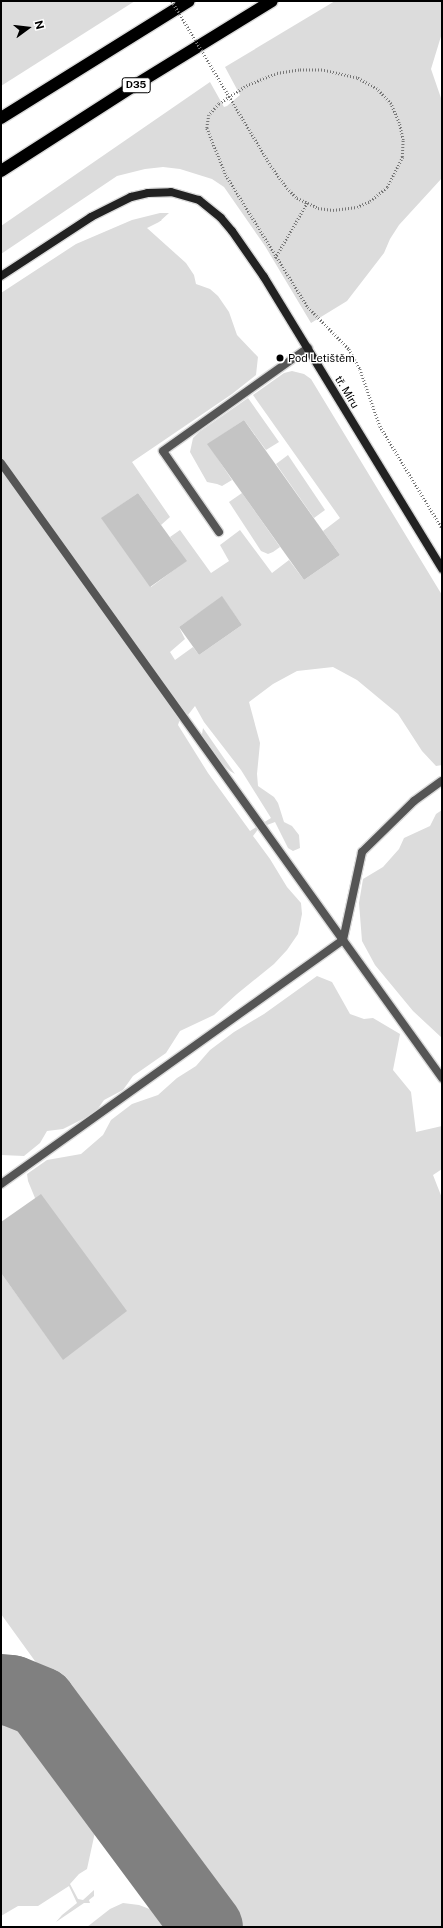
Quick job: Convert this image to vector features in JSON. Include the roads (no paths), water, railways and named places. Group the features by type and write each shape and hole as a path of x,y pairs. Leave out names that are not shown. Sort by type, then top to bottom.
{"highway":[{"path":"1,118 189,1"},
{"name":"D35","path":"1,171 132,87 272,1"}],"main road":[{"name":"tř. Míru","path":"1,276 91,217 118,203 148,193 171,192 199,200 221,218 264,277 442,569"}],"lane":[{"path":"219,532 163,451 308,348"},
{"path":"1,463 442,1078"},
{"path":"1,1184 343,940 362,852 414,801 442,781"}],"place":[{"name":"Pod Letištěm","path":"280,358"}]}
